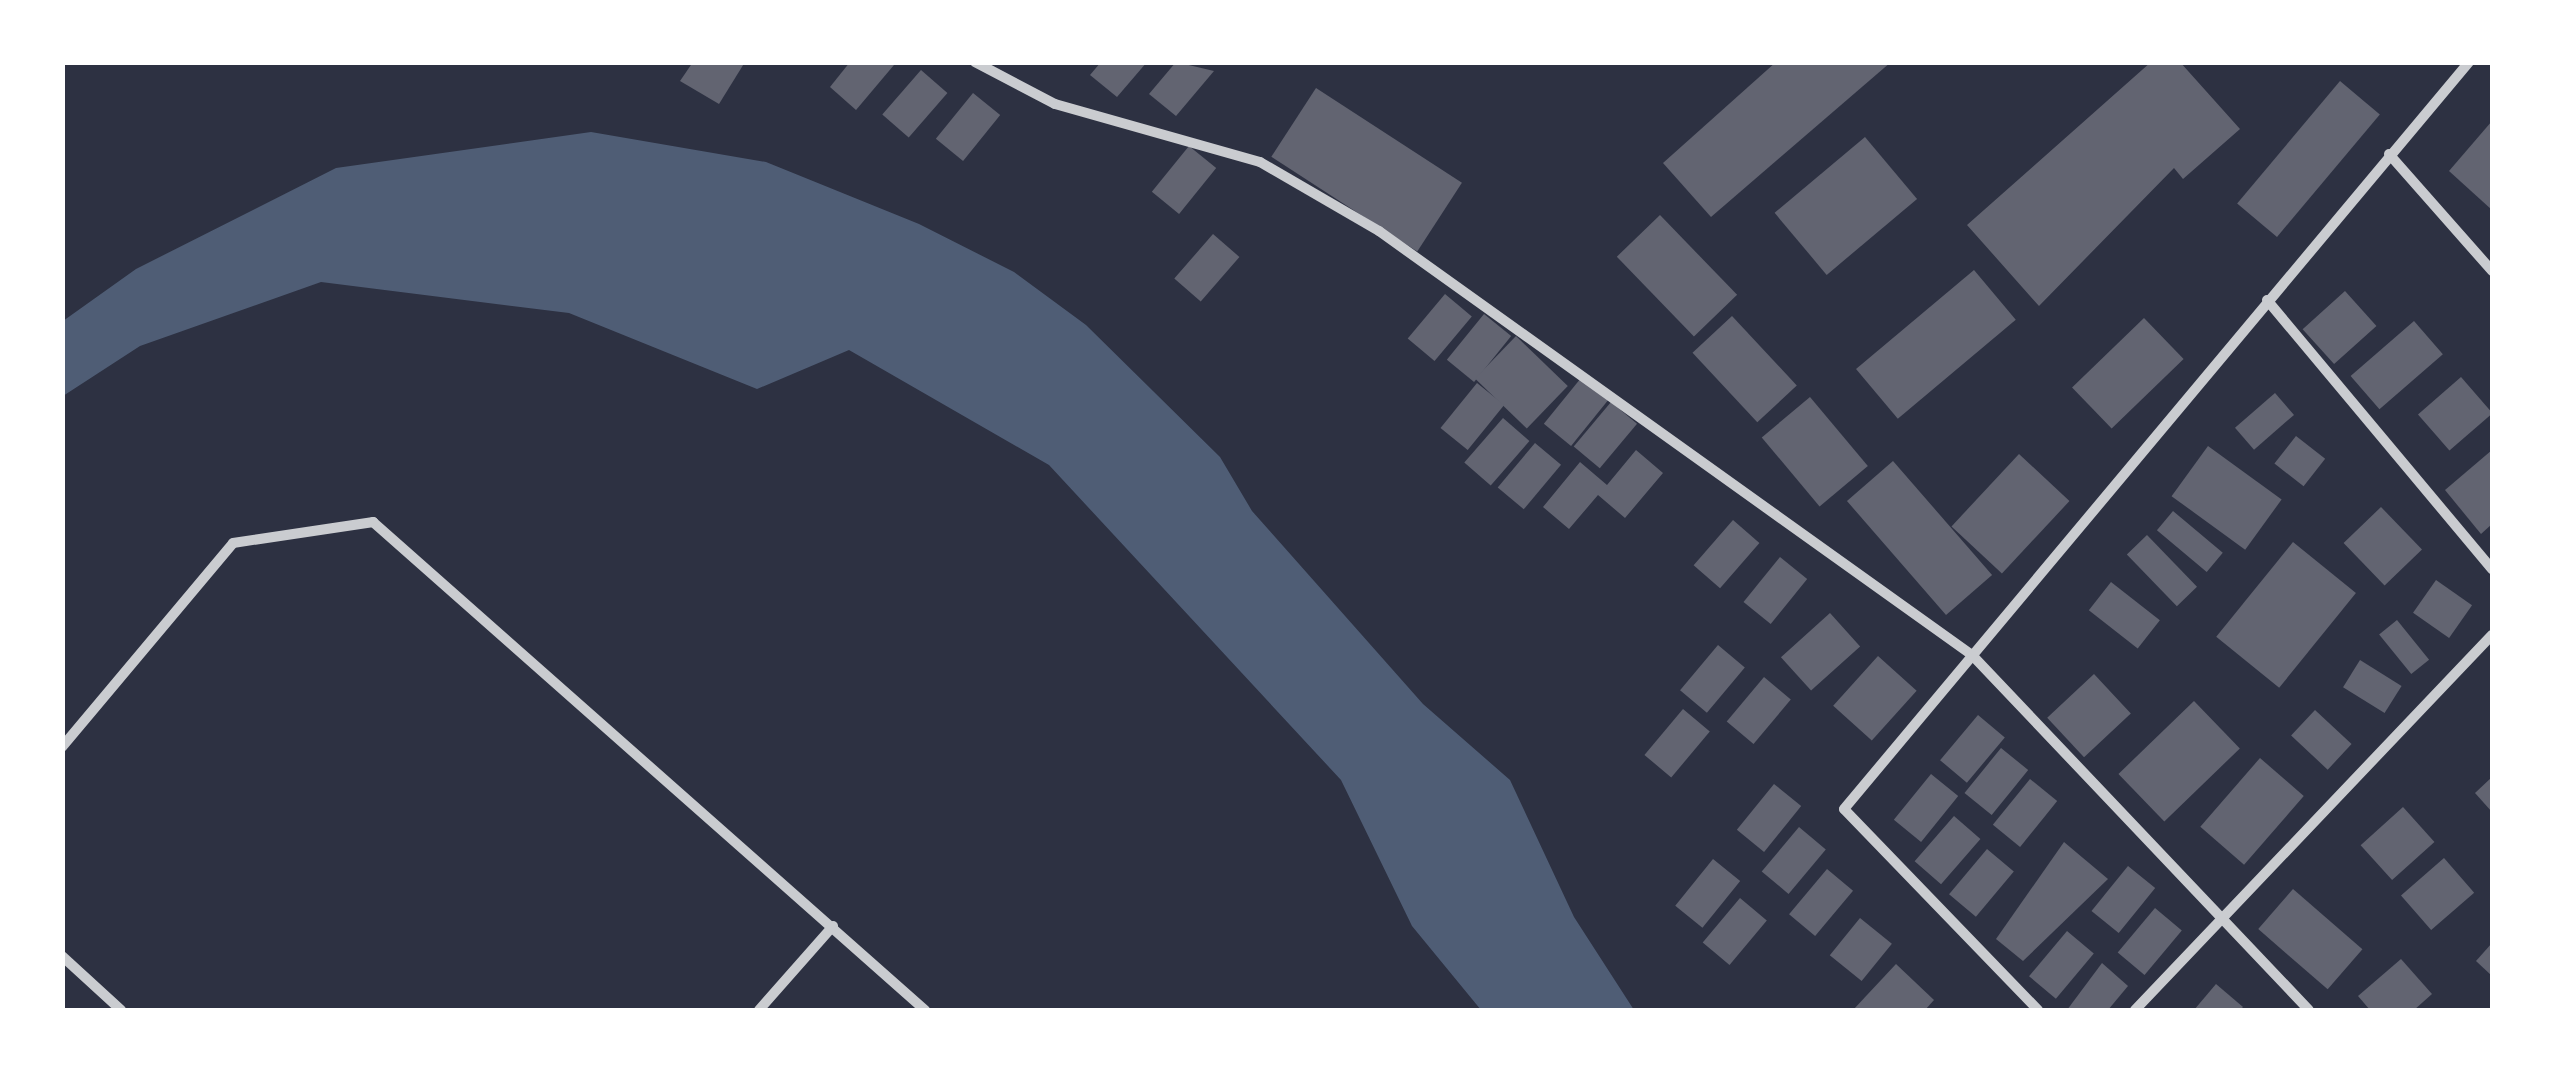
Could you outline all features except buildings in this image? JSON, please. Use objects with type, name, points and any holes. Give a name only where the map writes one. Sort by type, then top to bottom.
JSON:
[{"type":"street","points":[[975,62],[1055,104],[1260,162],[1379,231],[1972,655],[2224,916],[2309,1010]]},
{"type":"street","points":[[2038,1010],[1844,809],[2388,154],[2469,62]]},
{"type":"street","points":[[2388,154],[2492,270]]},
{"type":"street","points":[[2266,300],[2492,568]]},
{"type":"street","points":[[62,747],[233,543],[373,522],[925,1010]]},
{"type":"street","points":[[2135,1010],[2492,635]]},
{"type":"street","points":[[759,1010],[834,926]]},
{"type":"street","points":[[62,956],[121,1010]]},
{"type":"water","points":[[591,132],[766,162],[919,224],[1014,272],[1086,325],[1220,457],[1252,511],[1423,704],[1510,780],[1574,917],[1634,1010],[1481,1010],[1412,926],[1341,780],[1049,465],[849,350],[757,389],[569,313],[321,282],[140,346],[63,396],[63,321],[136,269],[336,168]]}]
